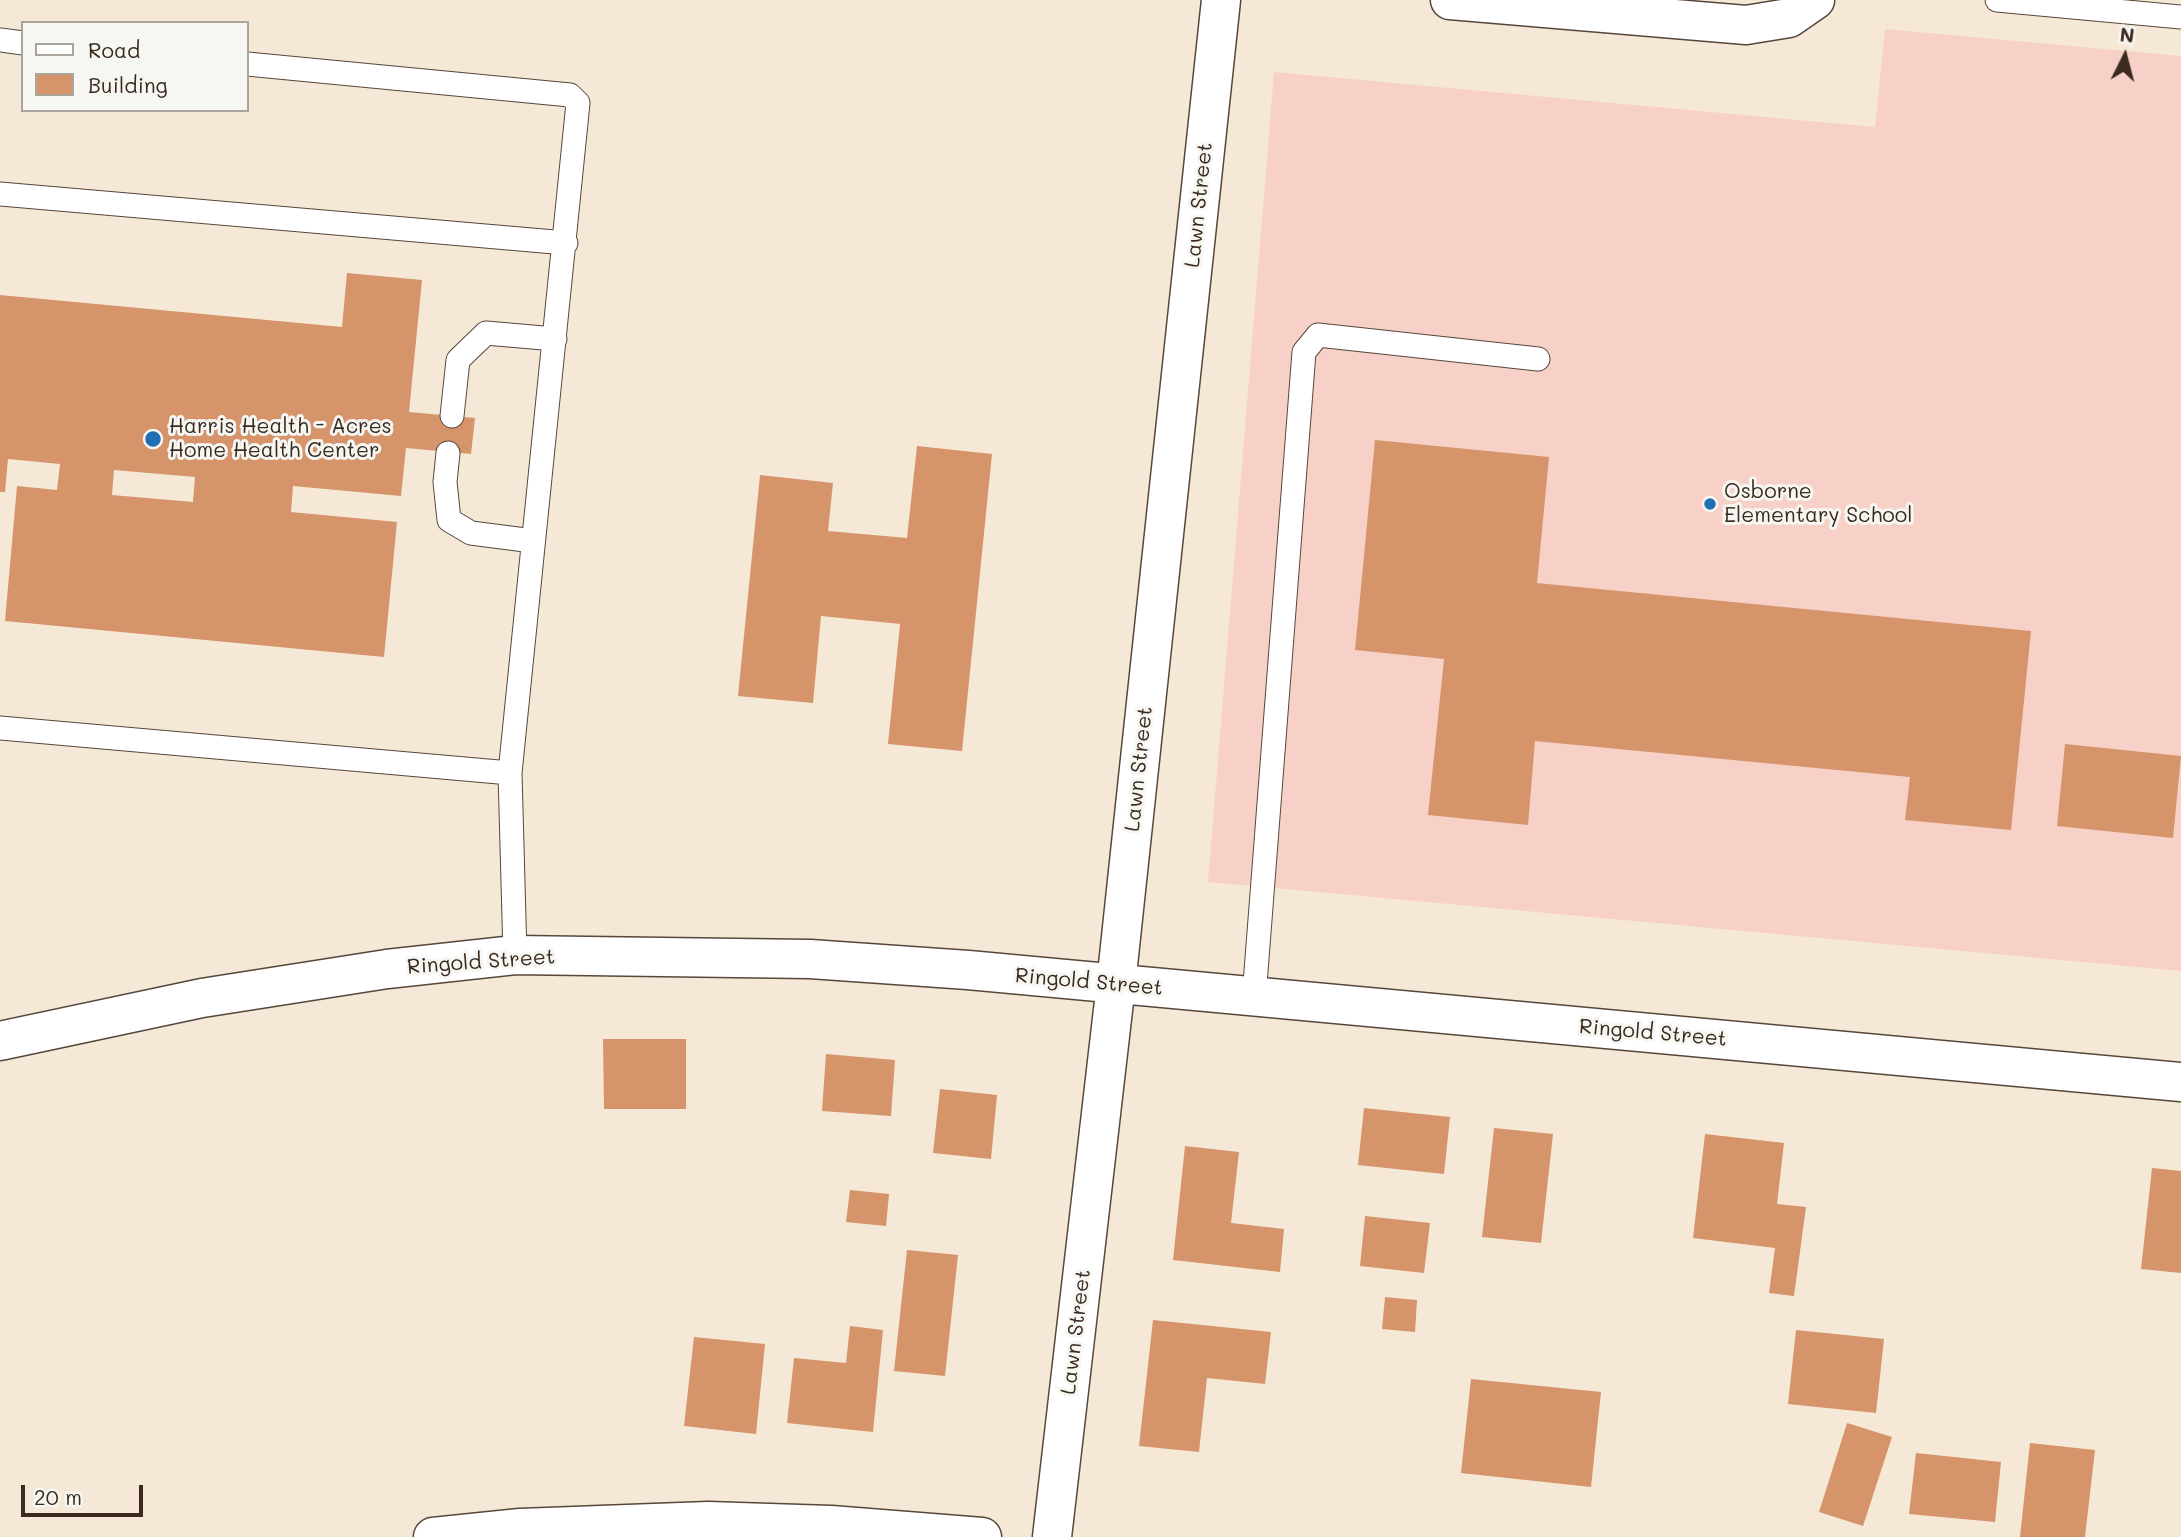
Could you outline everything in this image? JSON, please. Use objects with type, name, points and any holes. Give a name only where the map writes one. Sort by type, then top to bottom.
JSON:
[{"type":"street","name":"Lawn Street","points":[[1052,1537],[1116,984],[1222,0]]},
{"type":"street","points":[[1450,0],[1746,25],[1789,18],[1815,0]]},
{"type":"street","name":"Ringold Street","points":[[0,1041],[202,998],[387,969],[514,955],[810,959],[1116,984],[2181,1082]]},
{"type":"street","points":[[433,1537],[520,1528],[708,1521],[831,1525],[982,1537]]},
{"type":"lane","points":[[1997,0],[2181,17]]},
{"type":"lane","points":[[0,40],[21,43]]},
{"type":"lane","points":[[248,64],[570,96],[578,103],[566,243],[510,773],[514,955]]},
{"type":"lane","points":[[0,194],[566,243]]},
{"type":"lane","points":[[452,416],[458,360],[486,333],[555,339]]},
{"type":"lane","points":[[1254,997],[1304,352],[1318,335],[1538,359]]},
{"type":"lane","points":[[447,453],[445,482],[449,520],[471,533],[533,541]]},
{"type":"lane","points":[[0,727],[510,773]]},
{"type":"shaded area","name":"Osborne Elementary School","points":[[1885,29],[2181,56],[2181,971],[1208,882],[1274,72],[1875,127]]},
{"type":"building","points":[[347,273],[422,280],[409,412],[475,418],[471,454],[406,448],[401,496],[293,486],[291,512],[397,522],[384,657],[5,621],[17,486],[57,490],[60,464],[8,459],[5,492],[0,492],[0,295],[342,327]],"holes":[[[114,470],[195,477],[193,502],[112,495]]]},
{"type":"building","points":[[1375,440],[1549,457],[1537,583],[2031,631],[2011,830],[1905,820],[1910,777],[1535,741],[1528,825],[1428,815],[1444,659],[1355,650]]},
{"type":"building","points":[[917,446],[992,454],[962,751],[888,744],[900,624],[821,616],[813,703],[738,696],[760,475],[833,483],[828,531],[907,538]]},
{"type":"building","points":[[2065,744],[2181,756],[2173,838],[2057,826]]},
{"type":"building","points":[[603,1039],[686,1039],[686,1109],[604,1109]]},
{"type":"building","points":[[826,1054],[895,1060],[891,1116],[822,1111]]},
{"type":"building","points":[[940,1089],[997,1095],[991,1159],[933,1153]]},
{"type":"building","points":[[1364,1108],[1450,1117],[1444,1174],[1358,1165]]},
{"type":"building","points":[[1494,1128],[1553,1134],[1541,1243],[1482,1237]]},
{"type":"building","points":[[1705,1134],[1784,1143],[1777,1204],[1806,1207],[1794,1296],[1769,1293],[1775,1248],[1693,1238]]},
{"type":"building","points":[[1185,1146],[1239,1152],[1231,1223],[1284,1229],[1280,1272],[1173,1260]]},
{"type":"building","points":[[2152,1168],[2181,1171],[2181,1273],[2141,1269]]},
{"type":"building","points":[[850,1190],[889,1194],[886,1226],[846,1222]]},
{"type":"building","points":[[1365,1216],[1430,1223],[1424,1273],[1360,1266]]},
{"type":"building","points":[[907,1250],[958,1255],[945,1376],[894,1371]]},
{"type":"building","points":[[1385,1297],[1417,1300],[1415,1332],[1382,1329]]},
{"type":"building","points":[[1153,1320],[1271,1332],[1265,1384],[1207,1378],[1199,1452],[1139,1446]]},
{"type":"building","points":[[850,1326],[883,1330],[873,1432],[787,1423],[794,1358],[846,1363]]},
{"type":"building","points":[[1796,1330],[1884,1339],[1876,1413],[1788,1404]]},
{"type":"building","points":[[694,1337],[765,1344],[756,1434],[684,1426]]},
{"type":"building","points":[[1471,1379],[1601,1392],[1591,1487],[1461,1473]]},
{"type":"building","points":[[1847,1423],[1892,1437],[1863,1526],[1819,1512]]},
{"type":"building","points":[[2030,1443],[2095,1450],[2085,1537],[2020,1537]]},
{"type":"building","points":[[1916,1453],[2001,1462],[1995,1522],[1909,1514]]},
{"type":"place","name":"Harris Health - Acres Home Health Center","points":[[153,439]]},
{"type":"place","name":"Osborne Elementary School","points":[[1710,504]]}]
